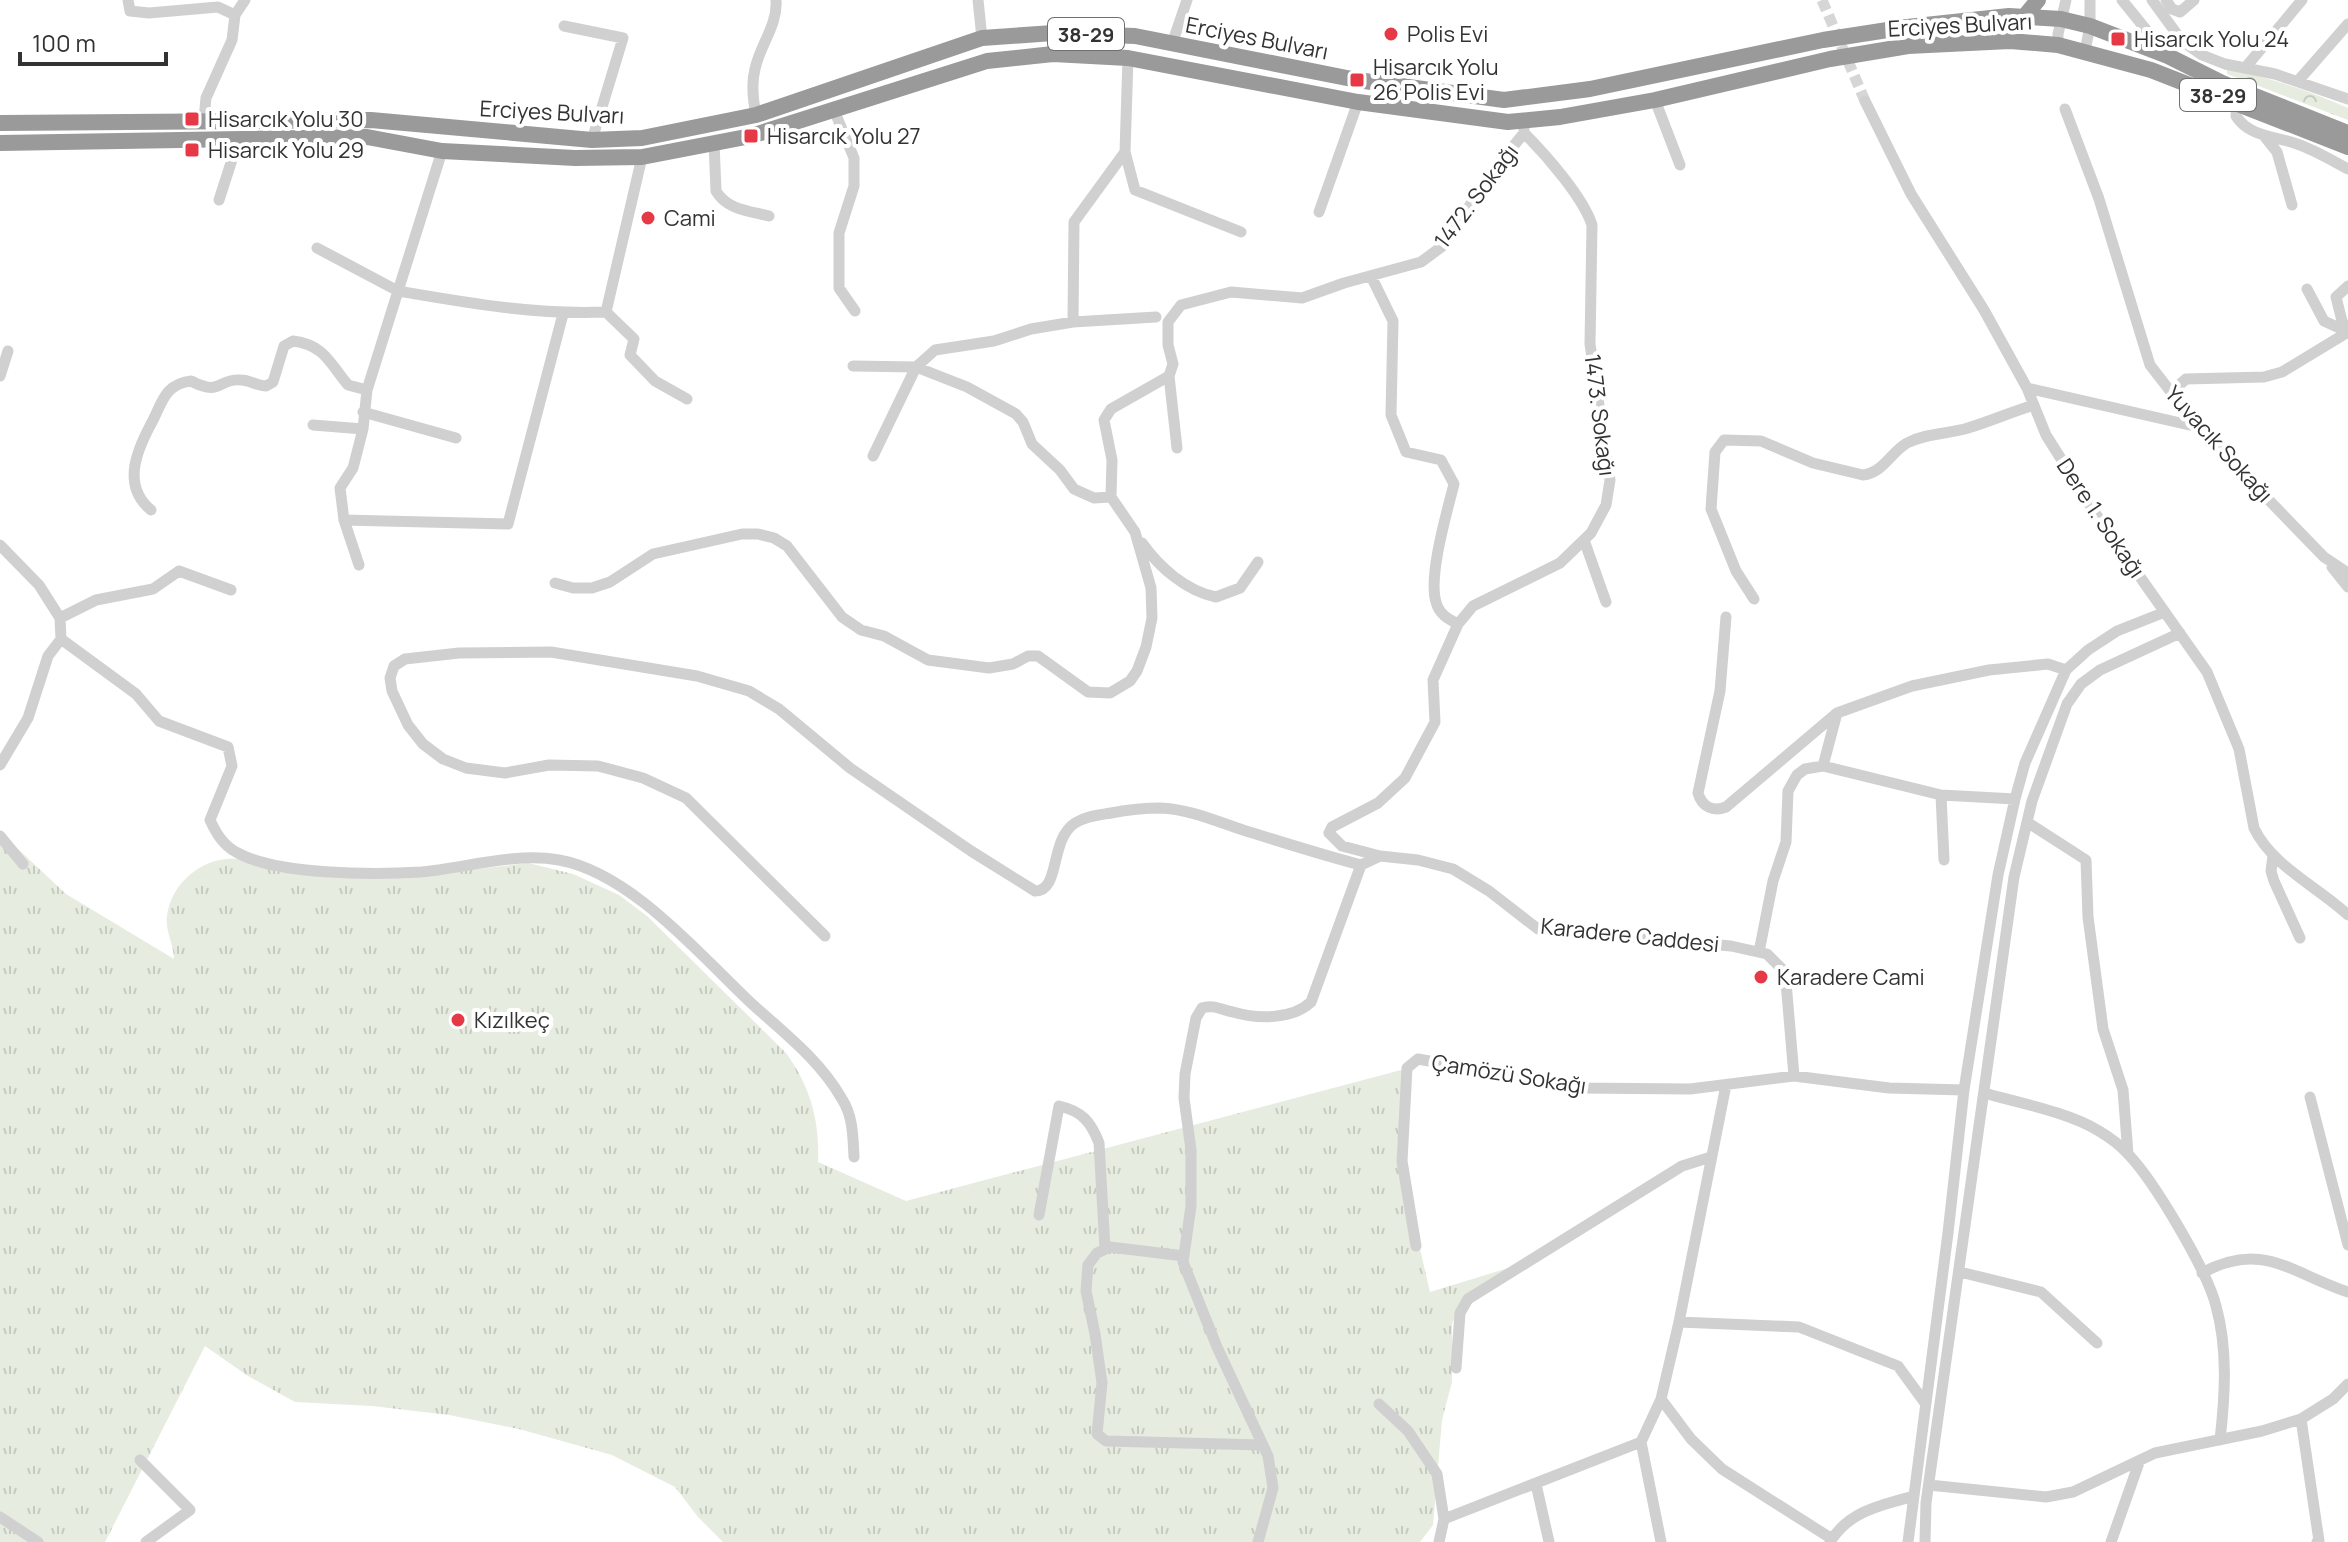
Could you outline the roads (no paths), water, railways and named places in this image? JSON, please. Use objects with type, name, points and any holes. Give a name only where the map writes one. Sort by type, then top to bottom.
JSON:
[{"type":"highway","points":[[2024,17],[2038,0]]},
{"type":"highway","name":"Erciyes Bulvarı","points":[[0,123],[371,120],[592,140],[642,138],[756,115],[982,38],[1053,33],[1123,35],[1357,80],[1504,100],[1590,89],[1823,40],[2009,16],[2061,19],[2090,26],[2348,133]]},
{"type":"highway","name":"Erciyes Bulvarı","points":[[0,143],[367,137],[442,151],[575,158],[642,157],[751,136],[987,61],[1053,54],[1128,58],[1358,102],[1508,122],[1523,127],[1830,59],[1908,46],[2010,41],[2058,45],[2151,70],[2348,147]]},
{"type":"street","points":[[128,0],[130,11],[149,13],[218,7],[235,15]]},
{"type":"street","points":[[204,119],[206,98],[232,40],[235,15],[245,0]]},
{"type":"street","points":[[756,115],[752,92],[755,68],[777,13],[776,0]]},
{"type":"street","points":[[978,0],[982,38]]},
{"type":"street","points":[[1172,44],[1187,0]]},
{"type":"street","points":[[2058,45],[2066,0]]},
{"type":"street","points":[[2085,51],[2090,26],[2090,0]]},
{"type":"street","points":[[2152,0],[2182,41],[2202,55],[2298,81],[2348,99]]},
{"type":"street","points":[[2166,0],[2172,9],[2180,12],[2194,0]]},
{"type":"street","points":[[2245,68],[2302,0]]},
{"type":"street","points":[[2126,3],[2168,56]]},
{"type":"street","points":[[2298,81],[2348,24]]},
{"type":"street","points":[[564,26],[623,38],[592,140]]},
{"type":"street","points":[[1128,58],[1125,152],[1135,190],[1241,232]]},
{"type":"street","points":[[1655,100],[1680,165]]},
{"type":"street","name":"Dere 1. Sokağı","points":[[1865,101],[1911,194],[1984,310],[2027,388],[2046,435],[2095,513],[2207,672],[2239,749],[2254,828],[2273,856],[2348,915]]},
{"type":"street","points":[[1319,212],[1358,102]]},
{"type":"street","points":[[2237,103],[2235,110],[2239,121],[2265,137],[2277,152],[2292,205]]},
{"type":"street","name":"Yuvacık Sokağı","points":[[2065,109],[2099,199],[2150,365],[2198,427],[2324,557],[2348,573]]},
{"type":"street","points":[[834,110],[854,158],[854,186],[839,233],[839,288],[855,311]]},
{"type":"street","name":"1472. Sokağı","points":[[1177,448],[1169,376],[1173,364],[1168,345],[1168,322],[1181,305],[1231,292],[1302,298],[1421,262],[1444,245],[1523,127]]},
{"type":"street","name":"1473. Sokağı","points":[[1380,856],[1342,846],[1330,837],[1328,831],[1378,803],[1405,778],[1435,722],[1433,680],[1458,624],[1473,606],[1560,563],[1591,533],[1606,505],[1610,480],[1590,344],[1592,225],[1587,209],[1578,196],[1523,127]]},
{"type":"street","points":[[2265,137],[2296,143],[2348,169]]},
{"type":"street","points":[[219,200],[239,138]]},
{"type":"street","points":[[714,142],[716,191],[720,198],[731,206],[769,216]]},
{"type":"street","points":[[359,565],[344,520],[340,488],[353,468],[363,429],[367,390],[442,151]]},
{"type":"street","points":[[1073,322],[1074,222],[1125,152]]},
{"type":"street","points":[[606,312],[642,157]]},
{"type":"street","points":[[317,248],[398,291],[505,309],[563,314],[606,312],[634,339],[630,355],[655,381],[687,399]]},
{"type":"street","points":[[1371,276],[1393,321],[1391,415],[1406,452],[1441,460],[1454,484],[1437,554],[1435,600],[1439,610],[1458,624]]},
{"type":"street","points":[[2348,286],[2336,297],[2348,332]]},
{"type":"street","points":[[2171,392],[2186,379],[2264,377],[2282,372],[2348,332],[2324,321],[2307,289]]},
{"type":"street","points":[[344,520],[508,524],[563,314]]},
{"type":"street","points":[[873,456],[916,367],[935,350],[994,341],[1031,329],[1073,322],[1156,317]]},
{"type":"street","points":[[151,510],[143,504],[135,485],[135,457],[160,401],[167,391],[177,385],[191,381],[213,389],[238,379],[266,386],[273,382],[284,346],[293,341],[316,347],[337,367],[348,385],[367,390]]},
{"type":"street","points":[[0,376],[8,351]]},
{"type":"street","points":[[853,366],[916,367],[967,387],[1016,414],[1032,444],[1060,470],[1074,489],[1094,498],[1111,497]]},
{"type":"street","points":[[1169,376],[1111,409],[1105,416],[1104,425],[1112,460],[1111,497],[1155,561],[1172,576],[1209,596],[1224,596],[1240,588],[1258,562]]},
{"type":"street","points":[[2027,388],[2198,427]]},
{"type":"street","points":[[1754,599],[1736,571],[1711,509],[1715,452],[1720,443],[1728,439],[1761,441],[1813,463],[1863,475],[1877,471],[1905,444],[1920,437],[1968,428],[1998,415],[2034,405]]},
{"type":"street","points":[[363,412],[456,438]]},
{"type":"street","points":[[313,425],[363,429]]},
{"type":"street","points":[[555,583],[573,588],[592,588],[610,582],[653,554],[742,534],[758,534],[774,538],[787,546],[842,617],[861,630],[884,636],[928,660],[942,663],[1001,668],[1028,656],[1038,656],[1088,692],[1099,694],[1120,689],[1130,681],[1146,647],[1152,618],[1151,588],[1135,532]]},
{"type":"street","points":[[1584,540],[1606,602]]},
{"type":"street","points":[[0,545],[39,585],[60,618],[61,639],[48,656],[28,718],[0,765]]},
{"type":"street","points":[[2324,557],[2348,587]]},
{"type":"street","points":[[60,618],[96,600],[153,589],[179,571],[231,590]]},
{"type":"street","points":[[1908,1542],[1964,1090],[1998,875],[2015,799],[2025,763],[2066,670],[2088,650],[2117,631],[2165,612]]},
{"type":"street","points":[[1726,617],[1720,691],[1698,793],[1704,804],[1714,809],[1726,807],[1837,713],[1912,686],[1989,670],[2048,664],[2066,670]]},
{"type":"street","points":[[1925,1542],[1929,1485],[2014,877],[2032,801],[2067,704],[2081,684],[2100,670],[2180,633]]},
{"type":"street","points":[[61,639],[136,694],[159,721],[228,747],[232,766],[210,820],[217,835],[234,851],[255,861],[295,868],[420,872],[519,859],[558,860],[596,870],[629,891],[808,1054],[843,1099],[853,1127],[854,1157]]},
{"type":"street","points":[[825,936],[686,798],[643,778],[598,766],[549,765],[505,773],[466,768],[443,759],[423,744],[408,725],[392,691],[390,678],[394,666],[405,659],[459,653],[551,652],[697,676],[749,691],[779,709],[850,768],[1035,891],[1044,890],[1050,884],[1058,846],[1063,834],[1072,825],[1083,818],[1125,810],[1162,808],[1198,815],[1361,865],[1380,856]]},
{"type":"street","points":[[1823,766],[1837,713]]},
{"type":"street","points":[[1964,1090],[1889,1088],[1794,1076],[1783,970],[1776,961],[1759,952],[1773,881],[1786,842],[1788,791],[1797,775],[1805,769],[1823,766],[1941,795],[2015,799]]},
{"type":"street","points":[[1941,795],[1944,860]]},
{"type":"street","points":[[2027,822],[2086,860],[2088,917],[2103,1029],[2123,1090],[2128,1154]]},
{"type":"street","points":[[0,836],[23,864]]},
{"type":"street","name":"Karadere Caddesi","points":[[1380,856],[1418,860],[1453,869],[1489,891],[1538,929],[1731,946],[1759,952]]},
{"type":"street","points":[[2273,856],[2271,871],[2274,881],[2300,938]]},
{"type":"street","points":[[1258,1542],[1273,1488],[1268,1456],[1217,1347],[1183,1262],[1191,1206],[1185,1074],[1197,1014],[1202,1008],[1209,1005],[1236,1013],[1263,1016],[1296,1013],[1304,1008],[1315,993],[1361,865]]},
{"type":"street","points":[[2337,905],[2348,894]]},
{"type":"street","name":"Çamözü Sokağı","points":[[1416,1246],[1401,1149],[1407,1068],[1415,1060],[1578,1088],[1690,1089],[1794,1076]]},
{"type":"street","points":[[1661,1542],[1641,1442],[1661,1399],[1726,1085]]},
{"type":"street","points":[[1984,1093],[2055,1113],[2098,1130],[2128,1154],[2187,1243],[2216,1305],[2223,1354],[2224,1401],[2220,1440]]},
{"type":"street","points":[[2310,1097],[2342,1194],[2348,1245]]},
{"type":"street","points":[[1039,1215],[1059,1106],[1074,1109],[1088,1122],[1099,1143],[1105,1249]]},
{"type":"street","points":[[1456,1368],[1460,1313],[1468,1299],[1682,1166],[1711,1157]]},
{"type":"street","points":[[1184,1256],[1110,1247],[1097,1253],[1088,1265],[1086,1291],[1102,1383],[1098,1437],[1106,1441],[1263,1445]]},
{"type":"street","points":[[2202,1273],[2221,1263],[2243,1258],[2265,1259],[2348,1292]]},
{"type":"street","points":[[1960,1272],[2041,1292],[2097,1343]]},
{"type":"street","points":[[1679,1322],[1799,1327],[1893,1362],[1925,1403]]},
{"type":"street","points":[[1929,1485],[2046,1497],[2073,1492],[2155,1453],[2301,1419],[2333,1399],[2348,1384]]},
{"type":"street","points":[[1661,1399],[1691,1439],[1722,1469],[1831,1541],[1851,1518],[1914,1496]]},
{"type":"street","points":[[1379,1404],[1408,1431],[1437,1474],[1444,1519],[1439,1542]]},
{"type":"street","points":[[2301,1419],[2317,1542]]},
{"type":"street","points":[[1444,1519],[1641,1442]]},
{"type":"street","points":[[140,1460],[190,1510],[146,1542]]},
{"type":"street","points":[[2111,1542],[2140,1460]]},
{"type":"street","points":[[1536,1484],[1549,1542]]},
{"type":"street","points":[[0,1517],[38,1542]]},
{"type":"tunnel","points":[[1822,0],[1865,101]]},
{"type":"place","name":"Polis Evi","points":[[1391,34]]},
{"type":"place","name":"Hisarcık Yolu 24","points":[[2118,39]]},
{"type":"place","name":"Hisarcık Yolu 26 Polis Evi","points":[[1357,80]]},
{"type":"place","name":"Hisarcık Yolu 30","points":[[192,119]]},
{"type":"place","name":"Hisarcık Yolu 27","points":[[751,136]]},
{"type":"place","name":"Hisarcık Yolu 29","points":[[192,150]]},
{"type":"place","name":"Cami","points":[[648,218]]},
{"type":"place","name":"Karadere Cami","points":[[1761,977]]},
{"type":"place","name":"Kızılkeç","points":[[458,1020]]}]
